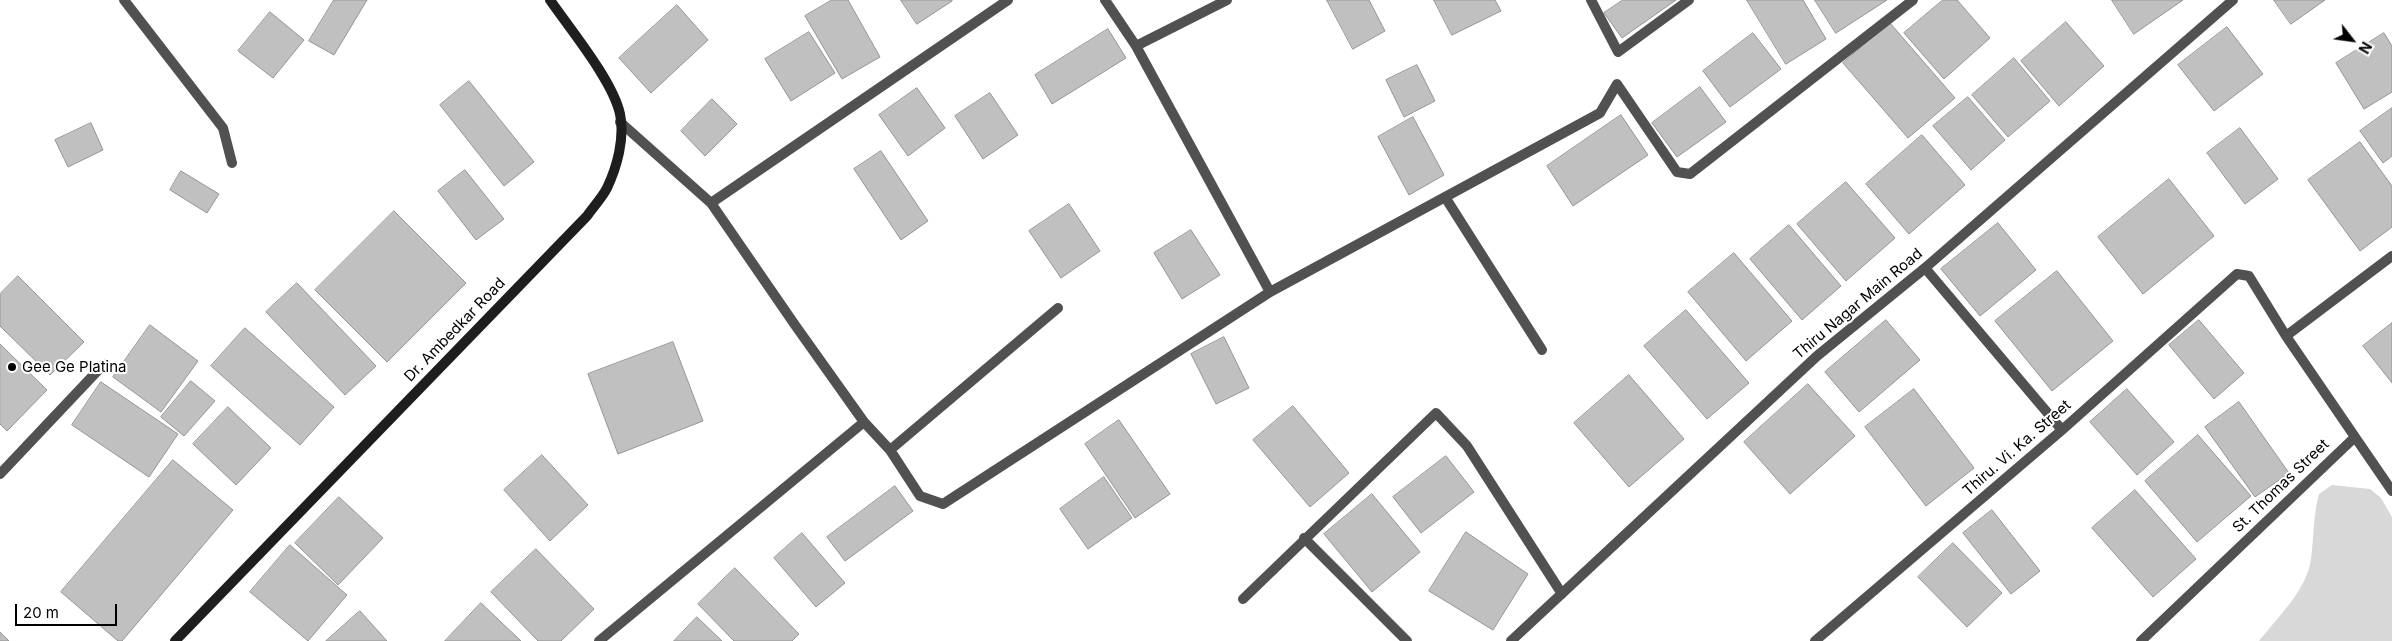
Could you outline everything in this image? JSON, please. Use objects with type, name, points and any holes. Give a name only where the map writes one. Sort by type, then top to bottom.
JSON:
[{"type":"street","points":[[124,0],[224,128],[232,163]]},
{"type":"street","name":"Dr. Ambedkar Road","points":[[175,641],[587,216],[606,190],[616,165],[621,138],[620,113],[603,76],[550,0]]},
{"type":"street","points":[[711,203],[1008,0]]},
{"type":"street","points":[[1105,0],[1136,46],[1270,292]]},
{"type":"street","points":[[1136,46],[1227,0]]},
{"type":"street","points":[[1591,0],[1618,52],[1689,0]]},
{"type":"street","points":[[620,122],[711,203],[864,422],[890,450],[920,496],[943,504],[1270,292],[1600,112],[1617,84],[1667,160],[1677,172],[1690,174],[1913,0]]},
{"type":"street","name":"Thiru Nagar Main Road","points":[[1511,641],[1817,356],[1925,268],[2233,0]]},
{"type":"street","points":[[1445,197],[1542,350]]},
{"type":"street","points":[[2392,256],[2286,336],[2392,492]]},
{"type":"street","points":[[1925,268],[2062,430]]},
{"type":"street","name":"Thiru. Vi. Ka. Street","points":[[1816,641],[2062,430],[2237,274],[2250,276],[2286,336]]},
{"type":"street","points":[[890,450],[1058,308]]},
{"type":"street","points":[[0,474],[104,364]]},
{"type":"street","points":[[1243,599],[1304,538],[1436,413],[1467,446],[1562,594]]},
{"type":"street","points":[[599,641],[864,422]]},
{"type":"street","name":"St. Thomas Street","points":[[2140,641],[2355,437]]},
{"type":"street","points":[[1304,538],[1407,641]]},
{"type":"shaded area","points":[[2332,485],[2370,489],[2381,498],[2392,517],[2392,641],[2259,641],[2298,593],[2304,582],[2311,559],[2319,494]]},
{"type":"building","points":[[334,0],[367,0],[334,55],[309,41]]},
{"type":"building","points":[[832,0],[848,0],[880,57],[842,79],[805,16]]},
{"type":"building","points":[[901,0],[952,0],[952,1],[917,24]]},
{"type":"building","points":[[1327,0],[1369,0],[1385,31],[1353,49]]},
{"type":"building","points":[[1434,0],[1495,0],[1501,11],[1452,35]]},
{"type":"building","points":[[1623,0],[1676,0],[1622,38],[1604,13]]},
{"type":"building","points":[[1747,0],[1803,0],[1826,39],[1786,64]]},
{"type":"building","points":[[1815,0],[1887,0],[1836,33]]},
{"type":"building","points":[[1943,0],[1957,0],[1990,38],[1944,79],[1904,33]]},
{"type":"building","points":[[2112,0],[2183,0],[2134,34]]},
{"type":"building","points":[[2274,0],[2325,0],[2291,24]]},
{"type":"building","points":[[677,5],[708,40],[651,93],[619,58]]},
{"type":"building","points":[[270,12],[304,40],[273,78],[238,51]]},
{"type":"building","points":[[2066,22],[2104,66],[2059,106],[2021,61]]},
{"type":"building","points":[[1890,23],[1955,98],[1908,138],[1843,63]]},
{"type":"building","points":[[2227,27],[2263,74],[2214,111],[2178,65]]},
{"type":"building","points":[[1108,29],[1126,58],[1052,104],[1035,75]]},
{"type":"building","points":[[809,32],[835,73],[791,101],[765,59]]},
{"type":"building","points":[[1753,33],[1781,69],[1730,107],[1703,71]]},
{"type":"building","points":[[2384,33],[2392,46],[2392,92],[2364,109],[2336,63]]},
{"type":"building","points":[[2014,58],[2050,101],[2008,137],[1972,95]]},
{"type":"building","points":[[1417,65],[1435,101],[1404,117],[1386,80]]},
{"type":"building","points":[[469,81],[534,162],[504,186],[440,105]]},
{"type":"building","points":[[1700,87],[1726,122],[1677,157],[1652,123]]},
{"type":"building","points":[[917,88],[945,128],[908,156],[879,115]]},
{"type":"building","points":[[990,93],[1018,135],[983,159],[955,116]]},
{"type":"building","points":[[1968,97],[2005,140],[1971,170],[1933,126]]},
{"type":"building","points":[[712,99],[737,124],[705,156],[681,131]]},
{"type":"building","points":[[2392,108],[2392,156],[2383,163],[2360,131]]},
{"type":"building","points":[[1621,115],[1648,155],[1573,206],[1547,166]]},
{"type":"building","points":[[1413,117],[1444,175],[1409,195],[1378,137]]},
{"type":"building","points":[[91,123],[103,150],[68,167],[55,140]]},
{"type":"building","points":[[2240,128],[2278,179],[2245,204],[2207,153]]},
{"type":"building","points":[[1922,135],[1965,185],[1909,234],[1866,184]]},
{"type":"building","points":[[2360,142],[2392,186],[2392,227],[2360,251],[2308,180]]},
{"type":"building","points":[[881,151],[928,221],[901,240],[854,169]]},
{"type":"building","points":[[465,170],[504,219],[476,240],[438,191]]},
{"type":"building","points":[[181,171],[219,194],[207,213],[170,190]]},
{"type":"building","points":[[2169,179],[2214,236],[2143,294],[2098,237]]},
{"type":"building","points":[[1846,182],[1895,238],[1846,281],[1797,224]]},
{"type":"building","points":[[1069,204],[1100,251],[1061,278],[1029,231]]},
{"type":"building","points":[[394,211],[466,283],[387,362],[315,290]]},
{"type":"building","points":[[1998,223],[2036,270],[1980,316],[1941,269]]},
{"type":"building","points":[[1789,225],[1841,286],[1802,320],[1750,259]]},
{"type":"building","points":[[1191,230],[1220,275],[1182,299],[1154,253]]},
{"type":"building","points":[[1734,253],[1792,321],[1746,361],[1688,292]]},
{"type":"building","points":[[2057,271],[2113,341],[2052,391],[1995,321]]},
{"type":"building","points":[[18,276],[84,342],[50,375],[0,326],[0,294]]},
{"type":"building","points":[[297,283],[376,366],[345,395],[266,312]]},
{"type":"building","points":[[1686,310],[1749,383],[1707,419],[1644,346]]},
{"type":"building","points":[[1886,320],[1920,360],[1859,412],[1825,372]]},
{"type":"building","points":[[2199,320],[2244,373],[2214,399],[2169,345]]},
{"type":"building","points":[[2392,323],[2392,383],[2363,346]]},
{"type":"building","points":[[150,325],[198,361],[161,412],[113,377]]},
{"type":"building","points":[[245,328],[334,407],[300,445],[211,366]]},
{"type":"building","points":[[1224,337],[1249,388],[1216,404],[1191,354]]},
{"type":"building","points":[[673,342],[703,421],[618,454],[588,374]]},
{"type":"building","name":"Gee Ge Platina","points":[[0,344],[47,390],[7,431],[0,424]]},
{"type":"building","points":[[1629,375],[1684,439],[1629,487],[1574,423]]},
{"type":"building","points":[[191,381],[215,401],[184,436],[161,417]]},
{"type":"building","points":[[101,382],[178,434],[149,477],[72,425]]},
{"type":"building","points":[[1808,384],[1855,436],[1790,494],[1744,442]]},
{"type":"building","points":[[1914,389],[1974,468],[1926,506],[1865,427]]},
{"type":"building","points":[[2127,389],[2174,442],[2137,475],[2090,422]]},
{"type":"building","points":[[2239,402],[2289,473],[2255,497],[2205,427]]},
{"type":"building","points":[[1293,406],[1349,473],[1310,507],[1253,440]]},
{"type":"building","points":[[228,407],[271,448],[236,485],[193,444]]},
{"type":"building","points":[[1119,420],[1170,494],[1135,518],[1085,444]]},
{"type":"building","points":[[2198,435],[2251,496],[2197,542],[2145,481]]},
{"type":"building","points":[[542,455],[588,505],[550,541],[504,490]]},
{"type":"building","points":[[1446,456],[1474,492],[1421,533],[1393,497]]},
{"type":"building","points":[[173,460],[233,510],[122,641],[118,641],[61,592]]},
{"type":"building","points":[[1104,477],[1132,518],[1088,549],[1060,509]]},
{"type":"building","points":[[895,486],[913,511],[845,561],[827,537]]},
{"type":"building","points":[[2135,490],[2196,559],[2153,597],[2092,528]]},
{"type":"building","points":[[1372,494],[1420,552],[1372,592],[1324,534]]},
{"type":"building","points":[[339,497],[383,538],[338,585],[295,543]]},
{"type":"building","points":[[1992,510],[2040,571],[2011,594],[1963,533]]},
{"type":"building","points":[[1466,532],[1528,574],[1493,630],[1429,591]]},
{"type":"building","points":[[802,533],[845,583],[816,607],[774,558]]},
{"type":"building","points":[[1953,543],[2002,593],[1967,627],[1918,577]]},
{"type":"building","points":[[290,545],[347,595],[308,641],[250,592]]},
{"type":"building","points":[[536,549],[594,609],[561,641],[538,641],[491,592]]},
{"type":"building","points":[[735,568],[799,634],[792,641],[734,641],[698,604]]},
{"type":"building","points":[[481,603],[521,641],[445,641]]},
{"type":"building","points":[[360,611],[387,641],[326,641]]},
{"type":"building","points":[[697,617],[722,641],[674,641]]},
{"type":"building","points":[[0,632],[9,641],[0,641]]},
{"type":"place","name":"Gee Ge Platina","points":[[12,367]]}]
